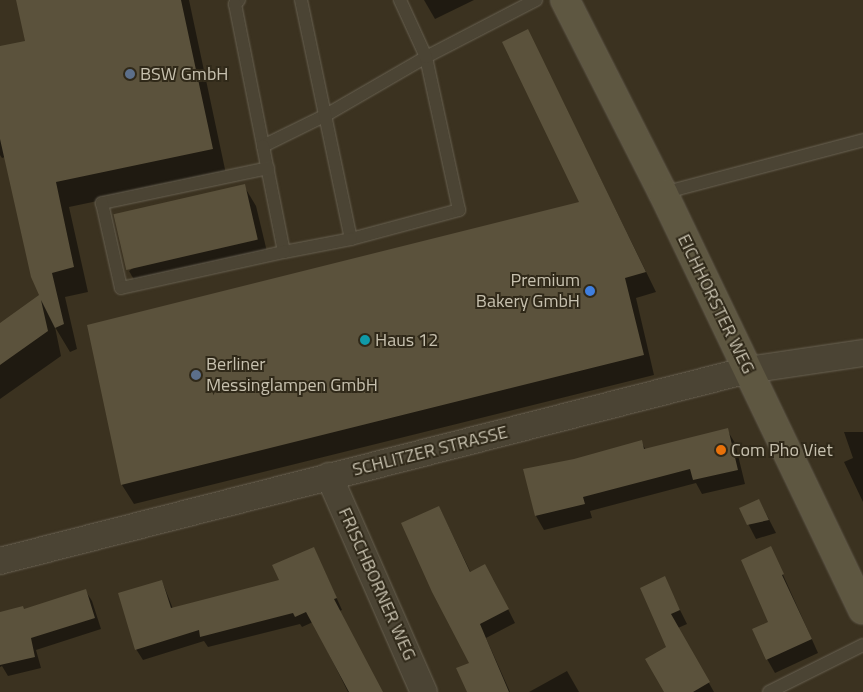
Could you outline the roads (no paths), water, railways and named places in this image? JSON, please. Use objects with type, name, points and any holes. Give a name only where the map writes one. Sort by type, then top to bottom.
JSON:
[{"type":"main road","name":"EICHHORSTER WEG","points":[[565,0],[663,193],[863,610]]},
{"type":"street","name":"SCHLITZER STRASSE","points":[[0,561],[748,370],[863,352]]},
{"type":"street","name":"FRISCHBORNER WEG","points":[[329,476],[424,692]]},
{"type":"lane","points":[[239,0],[235,4],[284,252]]},
{"type":"lane","points":[[301,0],[351,239]]},
{"type":"lane","points":[[268,168],[102,203],[121,288],[351,239],[459,210],[426,57],[400,0]]},
{"type":"lane","points":[[263,146],[326,115],[426,57],[536,0]]},
{"type":"lane","points":[[663,193],[863,140]]},
{"type":"lane","points":[[769,692],[863,645]]},
{"type":"place","name":"BSW GmbH","points":[[130,74]]},
{"type":"place","name":"Premium Bakery GmbH","points":[[590,291]]},
{"type":"place","name":"Haus 12","points":[[365,340]]},
{"type":"place","name":"Berliner Messinglampen GmbH","points":[[196,375]]},
{"type":"place","name":"Com Pho Viet","points":[[721,450]]}]
